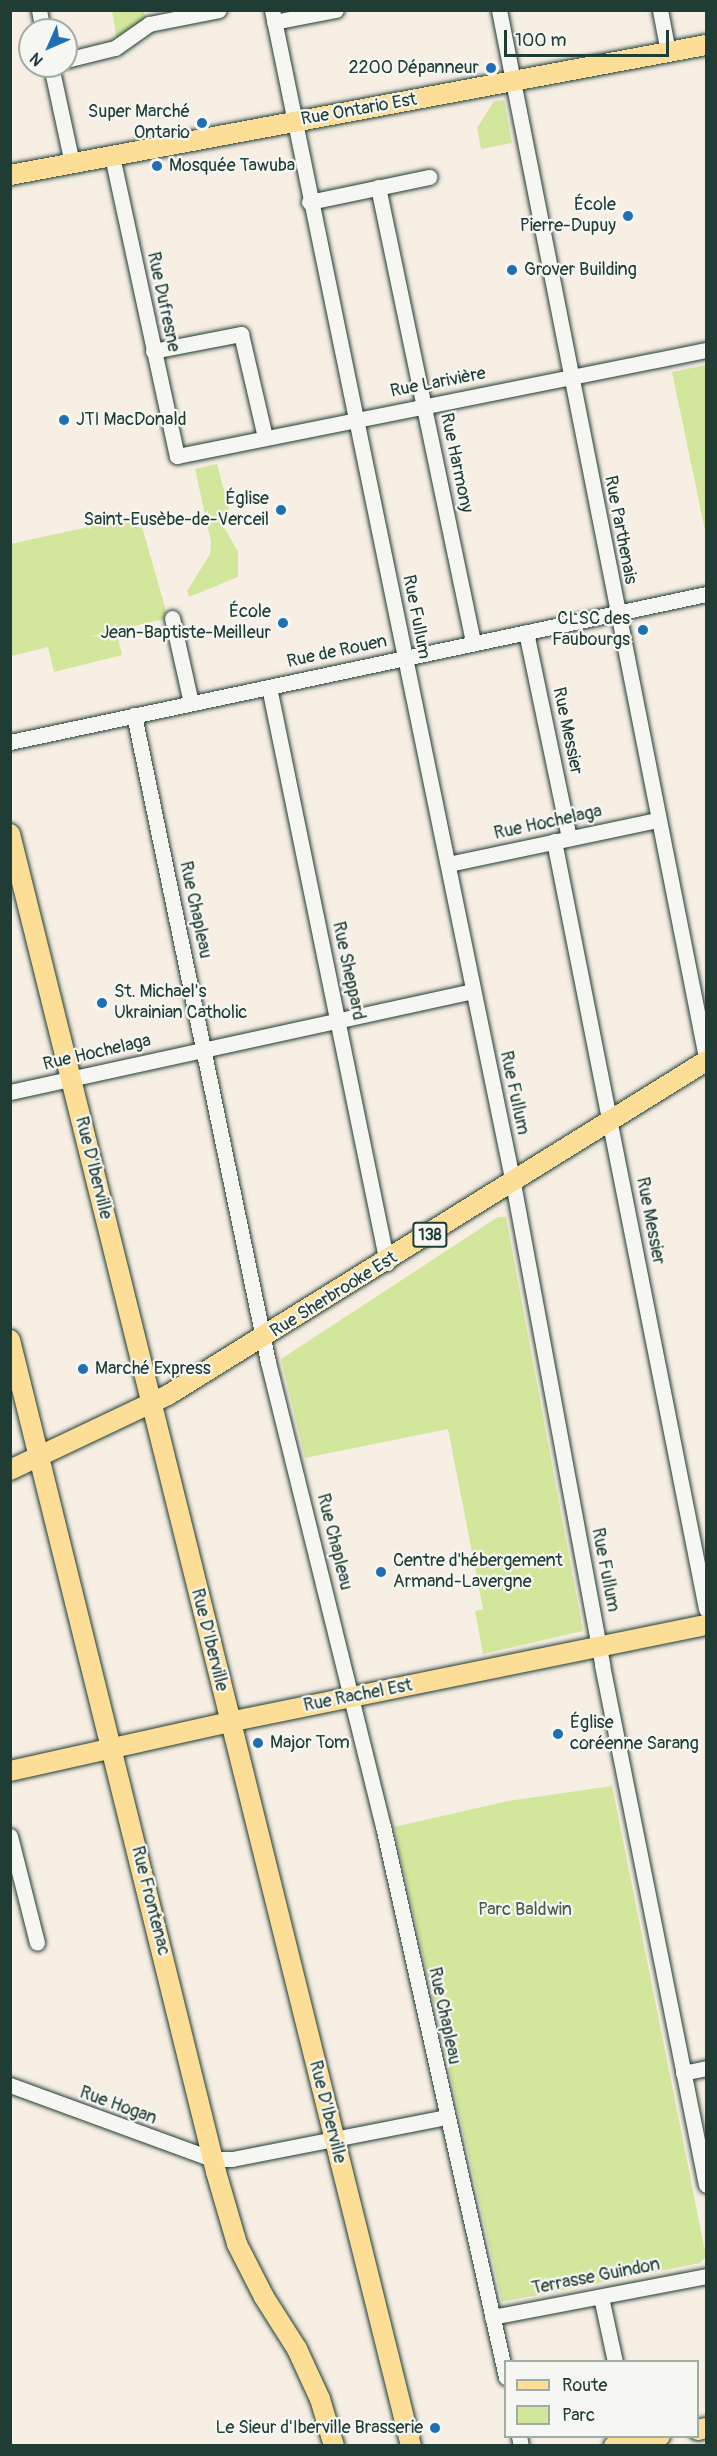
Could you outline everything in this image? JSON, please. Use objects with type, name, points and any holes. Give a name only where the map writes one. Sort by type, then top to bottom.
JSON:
[{"type":"main road","name":"Rue Ontario Est","points":[[10,175],[706,45]]},
{"type":"main road","name":"Rue D'Iberville","points":[[10,834],[229,1722],[411,2445]]},
{"type":"main road","name":"Rue Sherbrooke Est","points":[[10,1470],[151,1405],[265,1338],[387,1263],[706,1059]]},
{"type":"main road","name":"Rue Frontenac","points":[[10,1340],[212,2159],[237,2244],[264,2297],[297,2349],[320,2398],[334,2445]]},
{"type":"main road","name":"Rue Rachel Est","points":[[10,1771],[229,1722],[706,1625]]},
{"type":"main road","points":[[626,2442],[649,2438]]},
{"type":"street","points":[[78,57],[116,48],[149,24],[219,10]]},
{"type":"street","points":[[273,16],[336,10]]},
{"type":"street","name":"Rue Parthenais","points":[[499,10],[616,613],[706,1059]]},
{"type":"street","points":[[660,10],[668,52]]},
{"type":"street","name":"Rue Fullum","points":[[273,16],[309,202],[513,1183],[600,1647],[706,2185]]},
{"type":"street","points":[[54,78],[72,163]]},
{"type":"street","name":"Rue Dufresne","points":[[112,156],[177,456]]},
{"type":"street","points":[[309,202],[429,177]]},
{"type":"street","name":"Rue Harmony","points":[[378,187],[473,642]]},
{"type":"street","points":[[153,351],[241,334],[265,437]]},
{"type":"street","name":"Rue Larivière","points":[[177,456],[706,350]]},
{"type":"street","name":"Rue de Rouen","points":[[10,742],[706,594]]},
{"type":"street","points":[[172,618],[191,703]]},
{"type":"street","name":"Rue Messier","points":[[526,632],[569,838]]},
{"type":"street","name":"Rue Sheppard","points":[[269,687],[387,1263]]},
{"type":"street","name":"Rue Chapleau","points":[[134,715],[265,1338],[352,1697],[504,2368]]},
{"type":"street","name":"Rue Hochelaga","points":[[448,864],[657,820]]},
{"type":"street","name":"Rue Messier","points":[[554,842],[611,1120],[706,1609]]},
{"type":"street","name":"Rue Hochelaga","points":[[10,1092],[473,991]]},
{"type":"street","points":[[10,1836],[18,1895],[37,1943]]},
{"type":"street","points":[[683,2073],[706,2068]]},
{"type":"street","name":"Rue Hogan","points":[[10,2085],[212,2159]]},
{"type":"street","points":[[212,2159],[334,2141],[447,2117]]},
{"type":"street","name":"Terrasse Guindon","points":[[492,2316],[706,2276]]},
{"type":"street","points":[[602,2297],[615,2360]]},
{"type":"green space","points":[[112,11],[144,11],[147,25],[118,45]]},
{"type":"green space","points":[[504,100],[512,143],[481,149],[477,128],[494,101]]},
{"type":"green space","points":[[706,365],[706,535],[672,372]]},
{"type":"green space","points":[[217,464],[229,509],[224,527],[238,552],[238,577],[189,597],[187,591],[210,554],[211,542],[195,469]]},
{"type":"green space","points":[[139,516],[168,618],[89,637],[117,634],[122,655],[54,672],[48,647],[11,656],[10,544]]},
{"type":"green space","points":[[498,1217],[506,1217],[583,1631],[483,1654],[475,1611],[483,1609],[448,1429],[305,1458],[281,1359]]},
{"type":"green space","name":"Parc Baldwin","points":[[612,1786],[706,2256],[700,2263],[502,2302],[394,1827],[508,1801]]},
{"type":"place","name":"2200 Dépanneur","points":[[491,68]]},
{"type":"place","name":"Super Marché Ontario","points":[[202,123]]},
{"type":"place","name":"Mosquée Tawuba","points":[[157,166]]},
{"type":"place","name":"École Pierre-Dupuy","points":[[628,216]]},
{"type":"place","name":"Grover Building","points":[[512,270]]},
{"type":"place","name":"JTI MacDonald","points":[[64,420]]},
{"type":"place","name":"Église Saint-Eusèbe-de-Verceil","points":[[281,510]]},
{"type":"place","name":"École Jean-Baptiste-Meilleur","points":[[283,623]]},
{"type":"place","name":"CLSC des Faubourgs","points":[[643,630]]},
{"type":"place","name":"St. Michael's Ukrainian Catholic","points":[[102,1003]]},
{"type":"place","name":"Marché Express","points":[[83,1369]]},
{"type":"place","name":"Centre d'hébergement Armand-Lavergne","points":[[381,1572]]},
{"type":"place","name":"Église coréenne Sarang","points":[[558,1734]]},
{"type":"place","name":"Major Tom","points":[[258,1743]]},
{"type":"place","name":"Le Sieur d'Iberville Brasserie","points":[[435,2428]]}]
